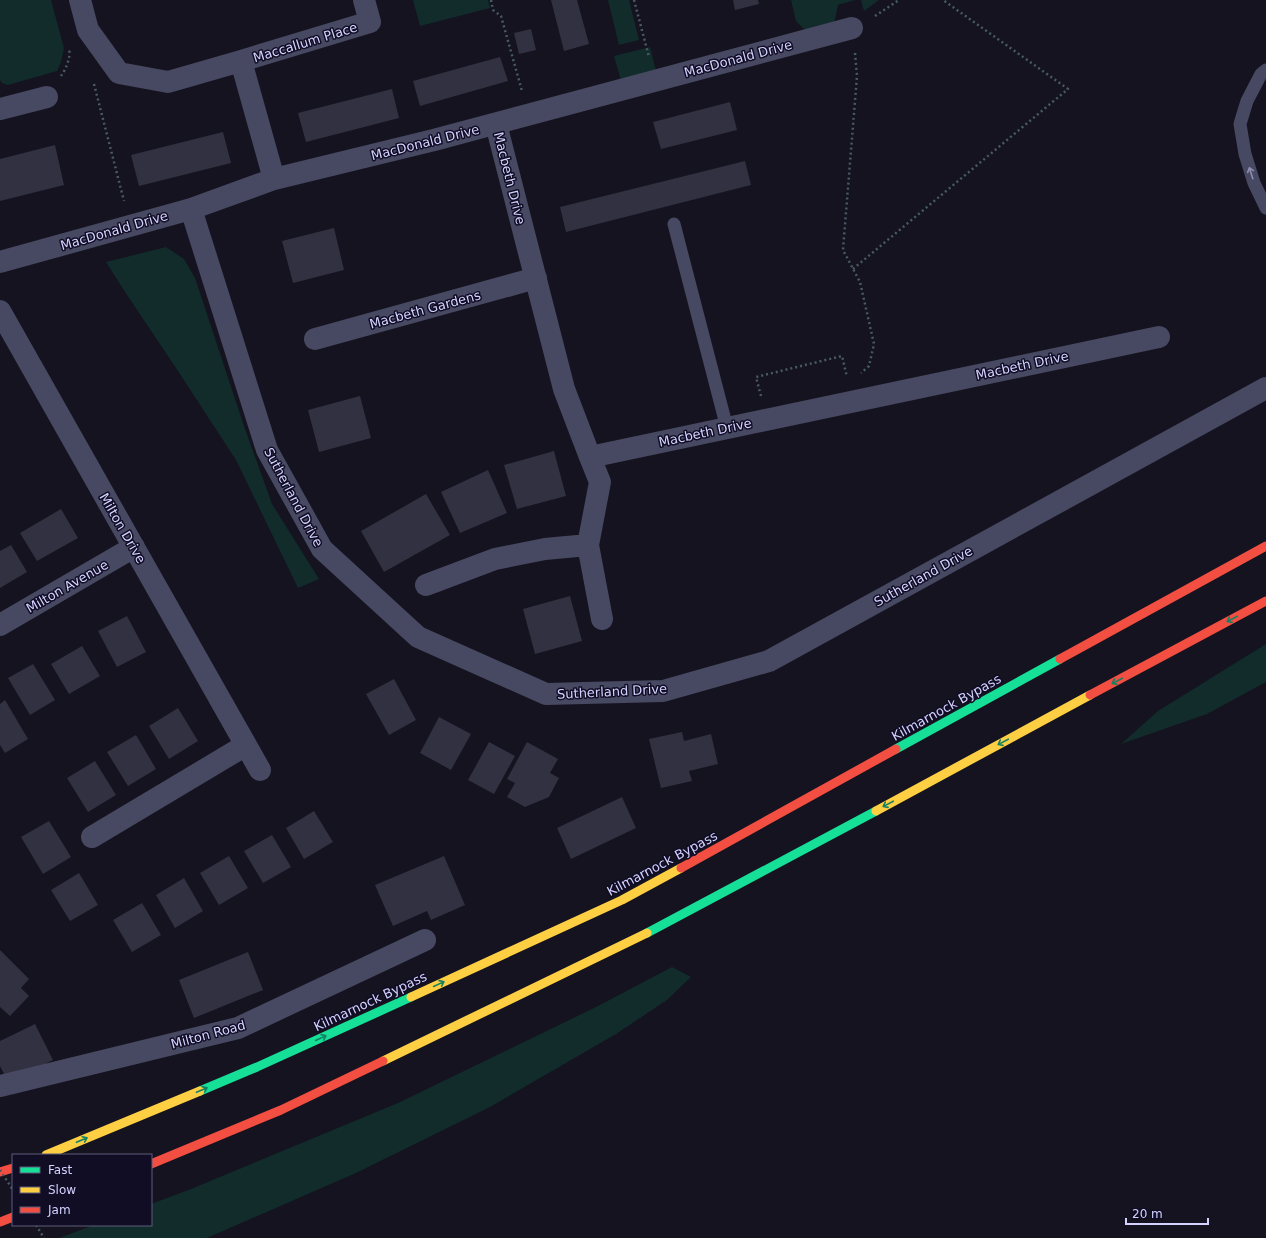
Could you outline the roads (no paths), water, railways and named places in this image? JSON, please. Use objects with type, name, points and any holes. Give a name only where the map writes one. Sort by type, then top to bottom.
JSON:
[{"type":"highway","name":"Kilmarnock Bypass","points":[[48,1154],[257,1067],[622,900],[1266,546]]},
{"type":"highway","points":[[152,1164],[281,1110],[633,940],[1266,601]]},
{"type":"highway","points":[[0,1171],[12,1168]]},
{"type":"highway","points":[[0,1222],[12,1217]]},
{"type":"street","name":"Maccallum Place","points":[[241,62],[370,22],[364,0]]},
{"type":"street","points":[[85,1],[88,30],[119,73],[168,82],[241,62],[274,179]]},
{"type":"street","name":"MacDonald Drive","points":[[0,262],[191,208],[274,179],[496,124],[852,28]]},
{"type":"street","points":[[0,109],[47,97]]},
{"type":"street","name":"Macbeth Drive","points":[[496,124],[564,389],[590,456],[1159,337]]},
{"type":"street","name":"Sutherland Drive","points":[[191,208],[267,450],[322,549],[418,636],[546,694],[664,691],[768,661],[1266,388]]},
{"type":"street","name":"Macbeth Gardens","points":[[314,339],[536,278]]},
{"type":"street","name":"Milton Drive","points":[[0,311],[260,770]]},
{"type":"street","points":[[590,456],[600,482],[588,545],[602,619]]},
{"type":"street","points":[[426,585],[495,559],[545,549],[588,545]]},
{"type":"street","name":"Milton Avenue","points":[[0,625],[134,547]]},
{"type":"street","points":[[92,837],[246,745]]},
{"type":"street","name":"Milton Road","points":[[0,1086],[238,1028],[425,940]]},
{"type":"lane","points":[[1266,70],[1261,74],[1247,101],[1240,124],[1245,154],[1254,183],[1266,208]]},
{"type":"lane","points":[[674,224],[727,428]]}]
